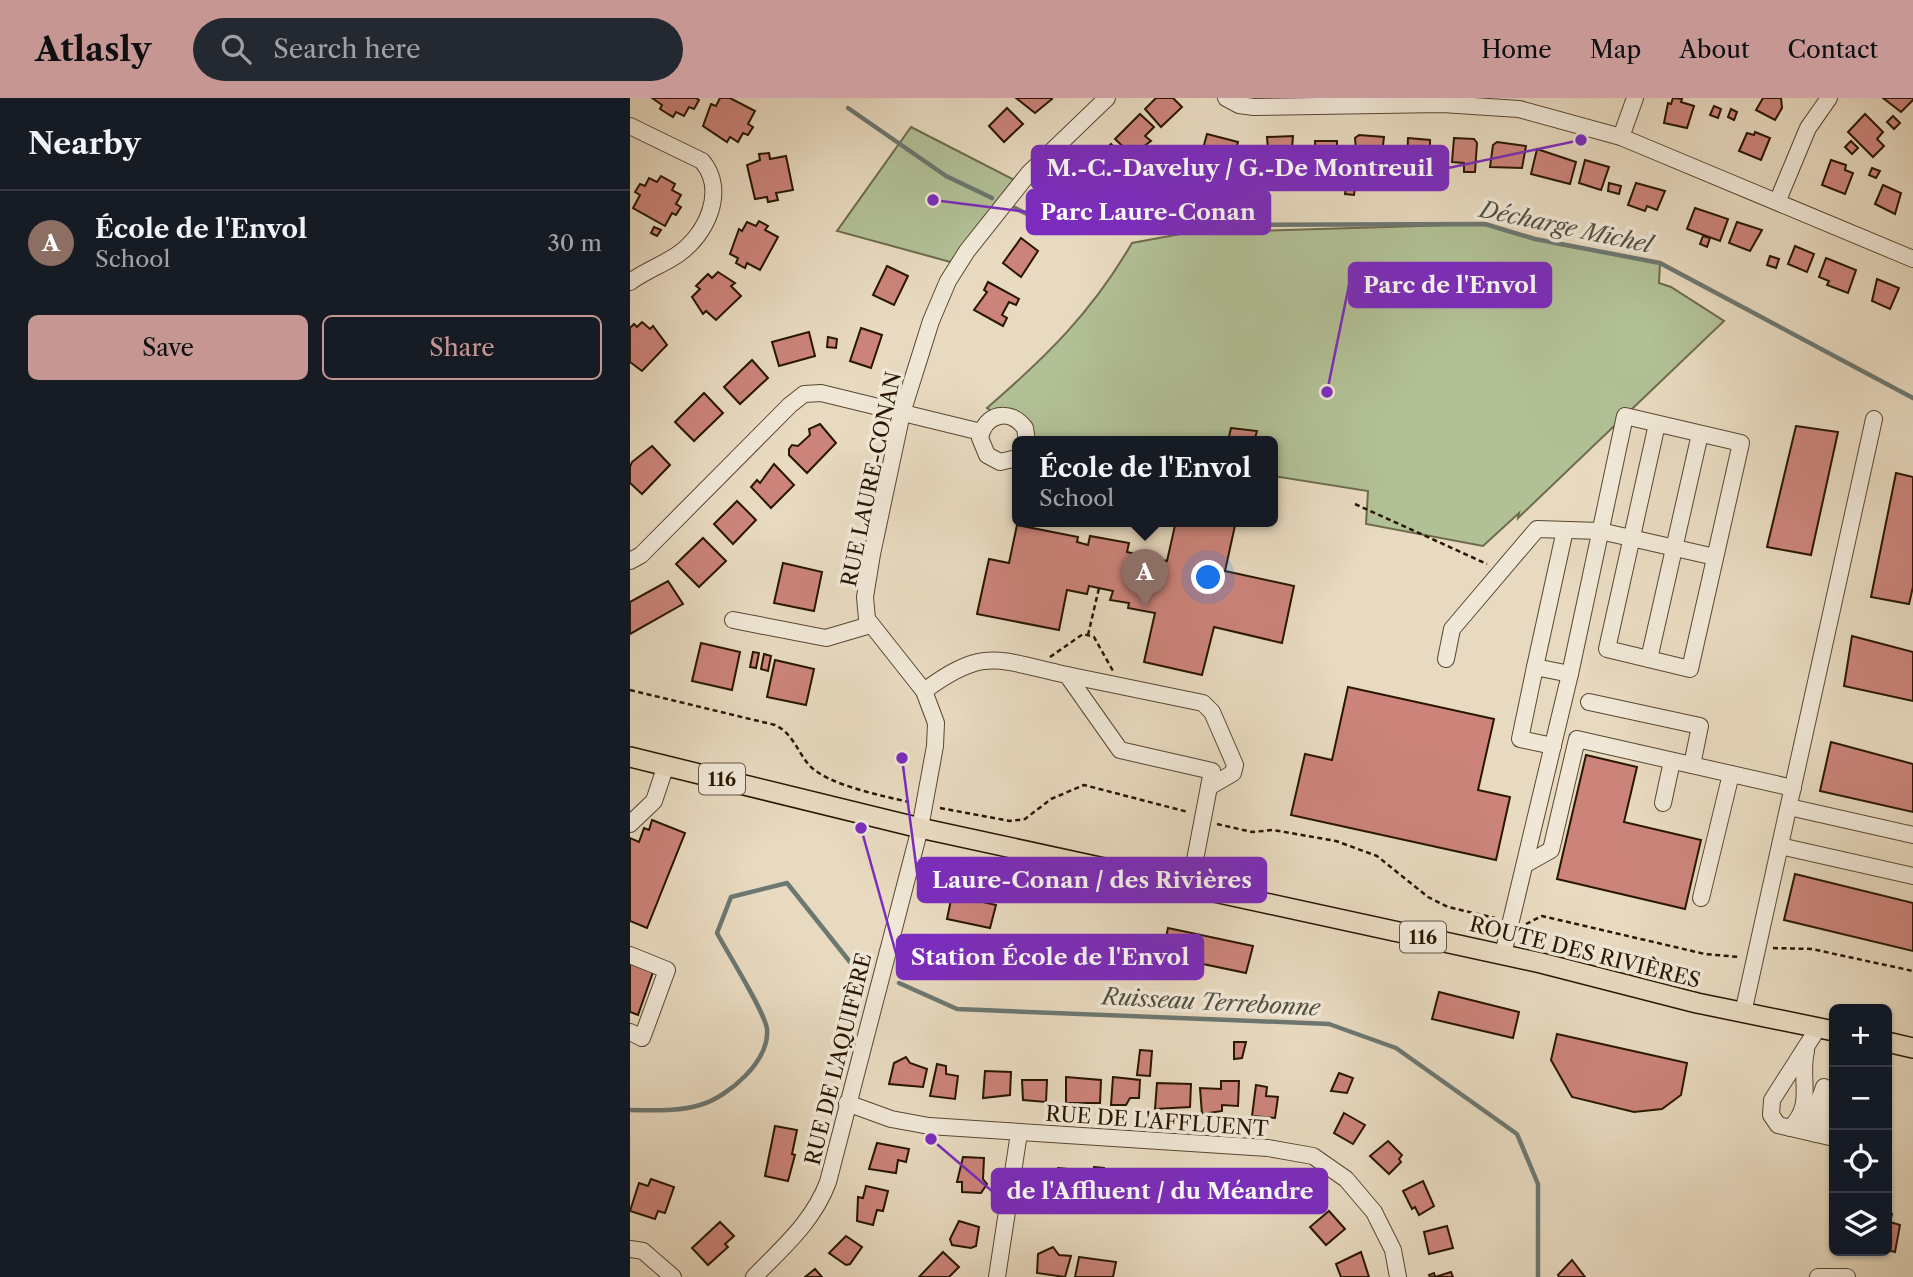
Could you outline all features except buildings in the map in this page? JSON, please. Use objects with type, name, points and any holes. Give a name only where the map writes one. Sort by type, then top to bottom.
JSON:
[{"type":"main road","name":"ROUTE DES RIVIÈRES","points":[[630,757],[920,828],[1503,954],[1744,1013],[1826,1030]]},
{"type":"main road","points":[[1892,1043],[1913,1048]]},
{"type":"street","name":"RUE LAURE-CONAN","points":[[870,625],[865,597],[902,413],[931,321],[948,281],[967,251],[1029,173],[1107,98]]},
{"type":"street","points":[[1226,98],[1239,105],[1255,107],[1442,101],[1519,109],[1621,137],[1778,200],[1913,259]]},
{"type":"street","points":[[1621,137],[1635,98]]},
{"type":"street","points":[[1778,200],[1808,128],[1829,98]]},
{"type":"street","points":[[630,126],[702,161],[710,171],[715,185],[708,217],[692,242],[678,255],[630,282]]},
{"type":"street","points":[[630,561],[640,555],[804,394],[821,393],[981,432]]},
{"type":"street","points":[[1012,460],[1006,463],[991,458],[981,444],[981,432],[990,419],[1010,416],[1025,428],[1026,436]]},
{"type":"street","points":[[1503,954],[1570,674],[1625,416],[1741,443],[1690,669],[1607,649],[1657,424]]},
{"type":"street","points":[[1744,1013],[1874,419]]},
{"type":"street","points":[[1649,659],[1700,434]]},
{"type":"street","points":[[1446,659],[1452,629],[1537,529],[1600,531],[1715,557]]},
{"type":"street","points":[[1553,746],[1520,739],[1565,530]]},
{"type":"street","points":[[733,620],[826,638],[870,625],[924,691],[936,723],[935,746],[920,828]]},
{"type":"street","points":[[924,691],[951,671],[972,661],[995,659],[1203,703],[1212,712],[1235,765],[1233,774],[1209,787]]},
{"type":"street","points":[[1535,667],[1570,674]]},
{"type":"street","points":[[1067,674],[1120,750],[1212,771],[1190,886]]},
{"type":"street","points":[[1589,702],[1700,726],[1692,765]]},
{"type":"street","points":[[1526,864],[1551,850],[1577,739],[1793,788]]},
{"type":"street","points":[[1663,803],[1672,761]]},
{"type":"street","points":[[630,824],[654,801],[666,765]]},
{"type":"street","points":[[1701,898],[1731,774]]},
{"type":"street","points":[[1789,807],[1913,835]]},
{"type":"street","name":"RUE DE L'AQUIFÈRE","points":[[754,1277],[806,1224],[819,1206],[920,828]]},
{"type":"street","points":[[1780,846],[1913,876]]},
{"type":"street","points":[[630,955],[667,970],[642,1038],[630,1032]]},
{"type":"street","points":[[1826,1030],[1807,1045],[1772,1100],[1771,1115],[1778,1125],[1829,1136]]},
{"type":"street","points":[[1802,1131],[1799,1119],[1806,1104],[1802,1066],[1807,1045]]},
{"type":"street","points":[[1802,1131],[1825,1127],[1829,1093]]},
{"type":"street","name":"RUE DE L'AFFLUENT","points":[[847,1103],[891,1119],[929,1126],[1268,1148],[1313,1156],[1346,1179],[1374,1212],[1393,1250],[1398,1277]]},
{"type":"street","points":[[997,1277],[1019,1133]]},
{"type":"street","points":[[630,1249],[643,1251],[673,1277]]},
{"type":"street","points":[[1818,1277],[1847,1277]]},
{"type":"path","points":[[1355,504],[1497,568]]},
{"type":"path","points":[[1088,635],[1099,588]]},
{"type":"path","points":[[1048,671],[1051,656],[1083,634],[1088,635],[1094,637],[1114,668],[1110,684]]},
{"type":"path","points":[[630,690],[775,725],[792,737],[805,760],[822,777],[904,801]]},
{"type":"path","points":[[940,808],[1025,819],[1051,799],[1084,785],[1204,818],[1220,826],[1252,832],[1273,830],[1336,841],[1377,856],[1428,897],[1448,907],[1529,925],[1542,916],[1705,954],[1742,957]]},
{"type":"path","points":[[1769,948],[1781,946],[1812,949],[1913,971]]},
{"type":"green space","points":[[911,127],[1020,183],[958,264],[837,231]]},
{"type":"green space","points":[[1485,224],[1554,244],[1660,263],[1659,283],[1671,287],[1724,321],[1518,518],[1519,513],[1483,546],[1366,524],[1368,491],[1278,477],[1278,436],[1025,436],[987,408],[1067,332],[1101,291],[1132,243],[1186,233]]},
{"type":"waterway","name":"Décharge Michel","points":[[848,108],[946,176],[992,198]]},
{"type":"waterway","name":"Décharge Michel","points":[[1015,208],[1033,217],[1103,231],[1221,225],[1485,224],[1535,239],[1660,263],[1913,398]]},
{"type":"waterway","name":"Ruisseau Terrebonne","points":[[630,1110],[683,1109],[711,1101],[745,1076],[762,1053],[766,1041],[765,1021],[717,933],[731,897],[787,883],[850,962]]},
{"type":"waterway","name":"Ruisseau Terrebonne","points":[[899,983],[957,1009],[1329,1024],[1396,1048],[1517,1134],[1538,1184],[1538,1277]]},
{"type":"place","name":"M.-C.-Daveluy / G.-De Montreuil","points":[[1581,140]]},
{"type":"place","name":"Parc Laure-Conan","points":[[933,200]]},
{"type":"place","name":"Parc de l'Envol","points":[[1327,392]]},
{"type":"place","name":"École de l'Envol","points":[[1145,607]]},
{"type":"place","name":"Laure-Conan / des Rivières","points":[[902,758]]},
{"type":"place","name":"Station École de l'Envol","points":[[861,828]]},
{"type":"place","name":"de l'Affluent / du Méandre","points":[[931,1139]]}]
